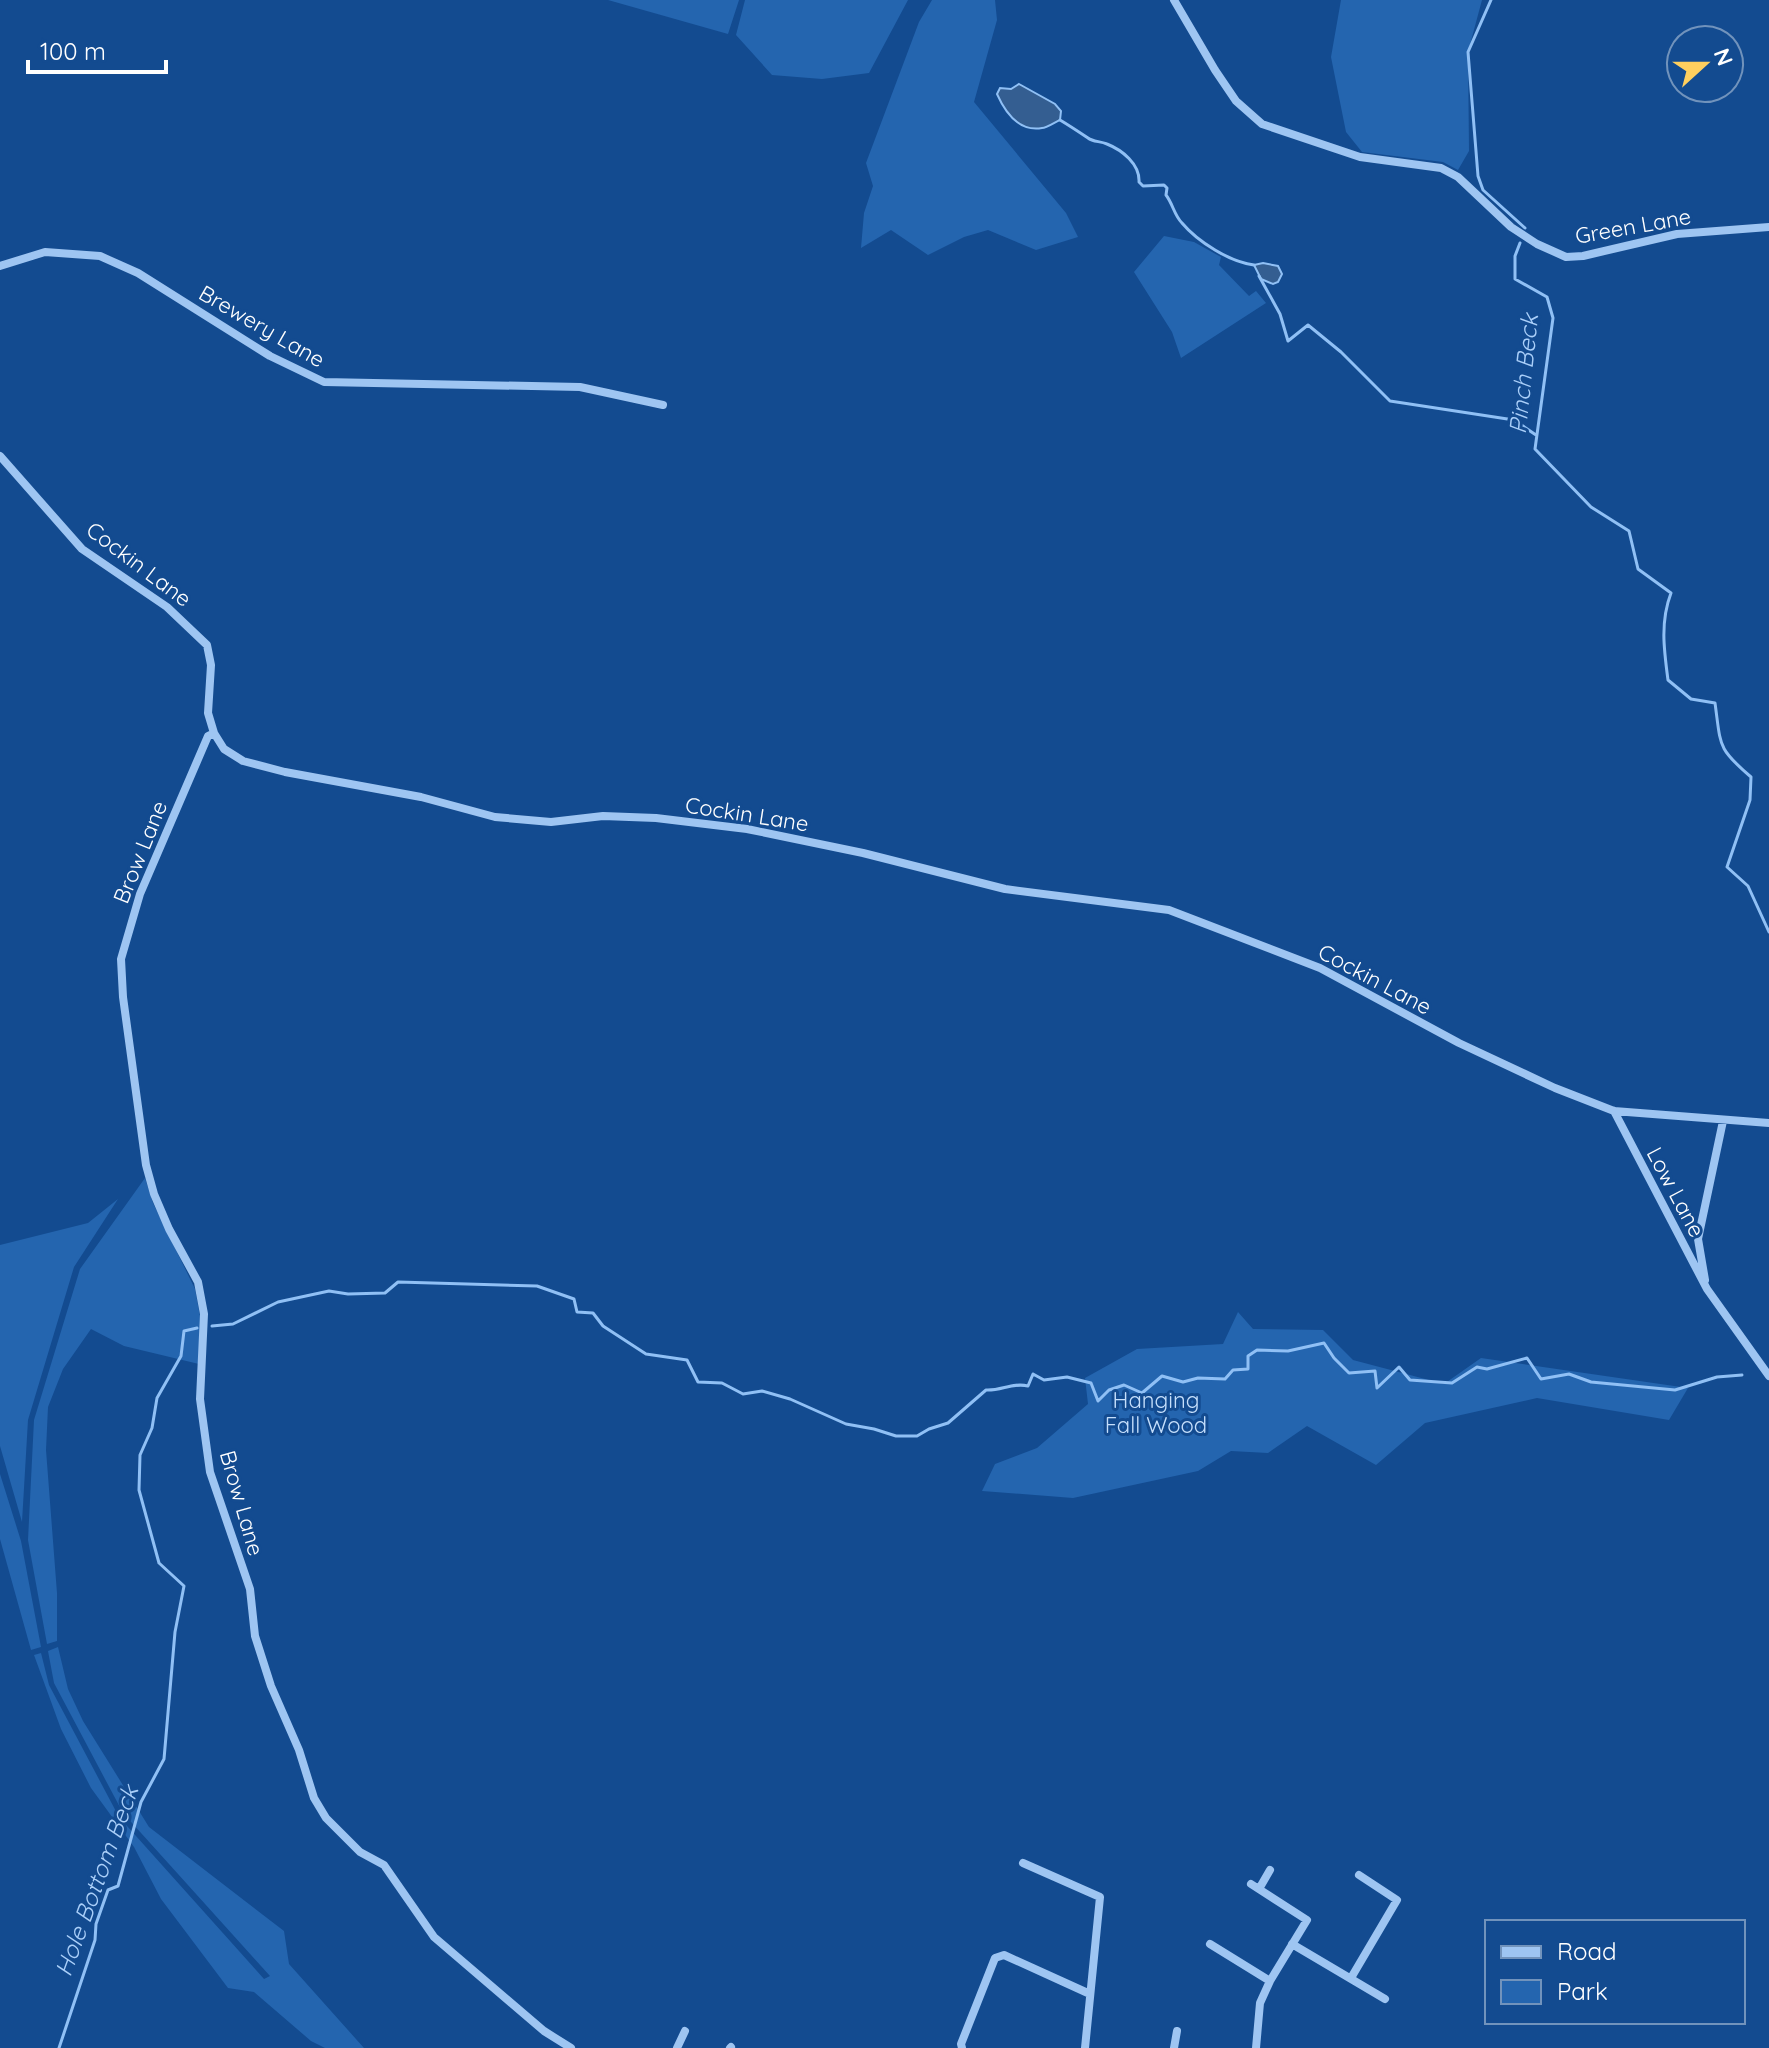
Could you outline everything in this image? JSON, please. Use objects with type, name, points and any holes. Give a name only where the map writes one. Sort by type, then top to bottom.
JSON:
[{"type":"street","name":"Green Lane","points":[[1174,0],[1236,101],[1262,124],[1360,157],[1441,168],[1458,177],[1511,227],[1537,244],[1566,257],[1583,256],[1677,234],[1769,227]]},
{"type":"street","name":"Brewery Lane","points":[[0,266],[45,252],[100,256],[138,273],[270,356],[324,382],[580,387],[663,405]]},
{"type":"street","name":"Cockin Lane","points":[[0,456],[82,549],[167,607],[207,645],[211,665],[208,713],[214,733],[224,749],[243,761],[285,772],[421,797],[495,817],[551,822],[603,816],[656,818],[747,829],[863,853],[1005,889],[1169,910],[1320,968],[1459,1043],[1555,1088],[1614,1111],[1769,1123]]},
{"type":"street","name":"Brow Lane","points":[[214,733],[208,736],[140,894],[121,959],[123,997],[146,1165],[169,1229],[198,1282],[204,1314],[200,1399],[210,1472],[250,1589],[255,1636],[271,1686],[299,1750],[314,1798],[326,1818],[360,1852],[384,1865],[434,1937],[544,2031],[571,2048]]},
{"type":"street","name":"Low Lane","points":[[1614,1111],[1707,1289],[1769,1376]]},
{"type":"street","name":"Low Lane","points":[[1707,1289],[1700,1251],[1700,1227],[1723,1121]]},
{"type":"street","points":[[1689,1255],[1700,1251]]},
{"type":"street","points":[[1023,1863],[1100,1897],[1085,2048]]},
{"type":"street","points":[[1256,2048],[1260,2003],[1307,1920],[1255,1886],[1270,1870]]},
{"type":"street","points":[[1351,1978],[1397,1900],[1359,1875]]},
{"type":"street","points":[[1210,1944],[1270,1981]]},
{"type":"street","points":[[1292,1944],[1385,1999]]},
{"type":"street","points":[[962,2048],[995,1958],[1004,1955],[1090,1994]]},
{"type":"street","points":[[677,2048],[685,2031]]},
{"type":"street","points":[[1174,2048],[1177,2031]]},
{"type":"green space","points":[[608,0],[739,0],[728,34]]},
{"type":"green space","points":[[745,0],[908,0],[869,73],[822,79],[772,75],[736,35]]},
{"type":"green space","points":[[932,0],[995,0],[997,20],[974,102],[1066,213],[1078,237],[1036,250],[988,230],[964,237],[928,255],[891,230],[861,248],[864,213],[873,186],[866,163],[919,22]]},
{"type":"green space","points":[[1341,0],[1482,0],[1468,52],[1469,151],[1458,170],[1443,162],[1362,152],[1346,132],[1331,57]]},
{"type":"green space","points":[[1164,236],[1194,242],[1221,257],[1219,265],[1249,296],[1256,291],[1266,303],[1181,358],[1172,332],[1134,272]]},
{"type":"green space","points":[[145,1178],[153,1203],[195,1289],[200,1316],[199,1364],[124,1346],[91,1329],[63,1369],[48,1407],[46,1450],[57,1593],[57,1641],[47,1644],[28,1540],[34,1420],[80,1269]]},
{"type":"green space","points":[[118,1199],[74,1267],[28,1420],[22,1522],[0,1446],[0,1245],[88,1223]]},
{"type":"green space","name":"Hanging Fall Wood","points":[[1238,1312],[1253,1329],[1323,1330],[1353,1360],[1444,1384],[1481,1358],[1688,1388],[1669,1420],[1537,1398],[1425,1423],[1376,1465],[1307,1426],[1268,1453],[1231,1451],[1198,1471],[1073,1498],[982,1491],[995,1464],[1037,1448],[1088,1404],[1085,1378],[1137,1349],[1223,1344]]},
{"type":"green space","points":[[0,1474],[21,1541],[41,1647],[31,1650],[0,1539]]},
{"type":"green space","points":[[58,1647],[68,1689],[83,1721],[149,1827],[284,1931],[289,1964],[364,2048],[325,2048],[311,2041],[254,1992],[228,1988],[161,1899],[134,1847],[91,1788],[61,1729],[34,1655],[41,1653],[49,1685],[119,1817],[264,1979],[270,1976],[123,1813],[54,1683],[48,1651]]},
{"type":"shaded area","points":[[1019,84],[1055,104],[1061,111],[1060,120],[1046,127],[1034,128],[1014,119],[997,94],[1000,88],[1011,89]]},
{"type":"shaded area","points":[[1254,265],[1278,266],[1282,274],[1278,282],[1273,284],[1261,279]]},
{"type":"waterway","name":"Pinch Beck","points":[[1491,0],[1468,52],[1478,176],[1483,190],[1525,228]]},
{"type":"waterway","points":[[1060,120],[1090,139],[1124,154],[1137,169],[1139,182],[1143,186],[1164,185],[1179,220],[1205,244],[1235,260],[1254,265]]},
{"type":"waterway","name":"Pinch Beck","points":[[1520,243],[1515,256],[1515,279],[1547,297],[1553,318],[1535,449],[1591,507],[1629,531],[1638,569],[1671,593],[1664,625],[1668,680],[1691,699],[1715,703],[1722,745],[1751,777],[1750,800],[1727,867],[1748,886],[1769,932]]},
{"type":"waterway","points":[[1259,276],[1280,314],[1288,341],[1308,325],[1341,352],[1390,401],[1514,420],[1536,435]]},
{"type":"waterway","name":"Hole Bottom Beck","points":[[212,1326],[233,1324],[278,1302],[329,1291],[385,1293],[398,1282],[537,1286],[574,1299],[577,1312],[593,1313],[603,1326],[646,1354],[687,1360],[698,1382],[722,1383],[743,1394],[762,1391],[790,1399],[846,1424],[896,1436],[917,1436],[948,1423],[986,1390],[1028,1386],[1033,1374],[1044,1380],[1067,1377],[1091,1383],[1098,1401],[1109,1390],[1124,1385],[1142,1393],[1162,1376],[1183,1382],[1198,1378],[1225,1379],[1233,1370],[1248,1369],[1248,1356],[1257,1350],[1288,1351],[1324,1343],[1349,1373],[1375,1371],[1377,1388],[1399,1367],[1410,1380],[1452,1383],[1477,1367],[1487,1369],[1527,1358],[1541,1379],[1569,1374],[1591,1382],[1675,1390],[1717,1377],[1742,1375]]},
{"type":"waterway","name":"Hole Bottom Beck","points":[[59,2048],[108,1890],[118,1886],[141,1802],[164,1759],[175,1632],[184,1586],[159,1563],[139,1490],[140,1455],[152,1428],[157,1398],[181,1356],[184,1331],[197,1328]]}]
